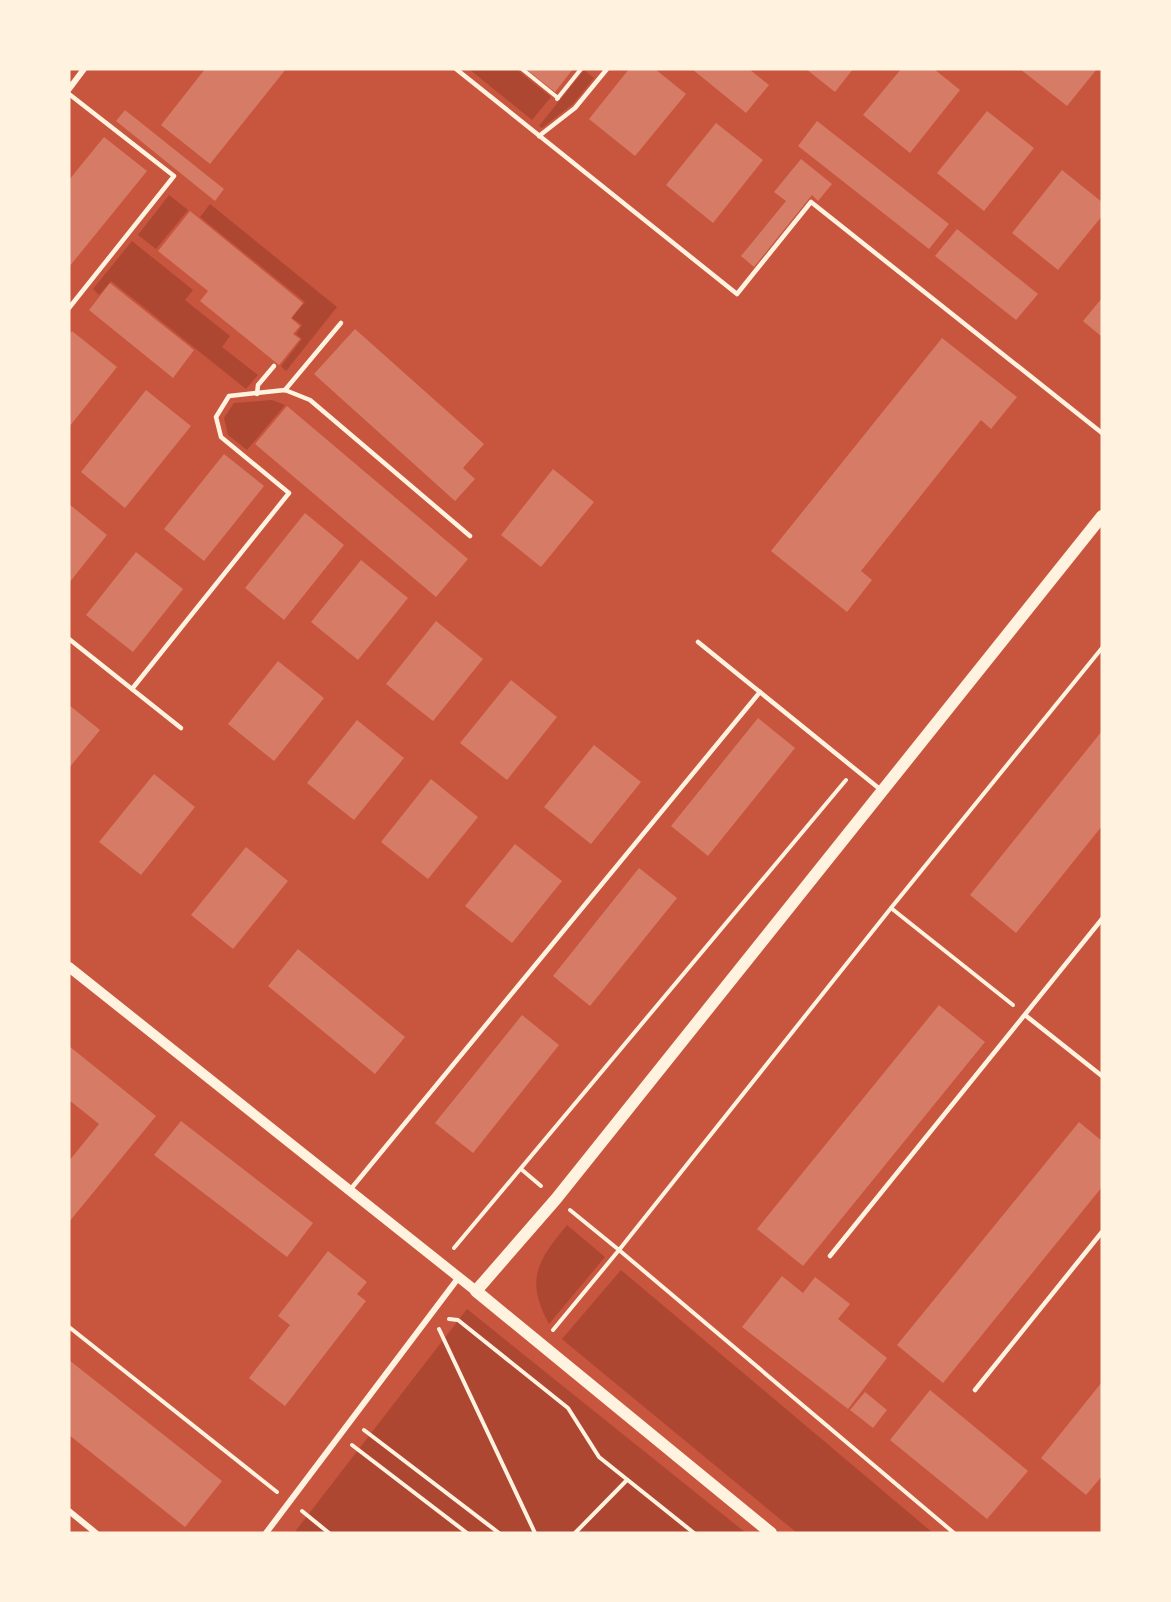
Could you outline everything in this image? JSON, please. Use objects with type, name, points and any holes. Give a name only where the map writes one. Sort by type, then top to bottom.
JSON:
[{"type":"main road","points":[[771,1533],[476,1291],[556,1198],[1102,516]]},
{"type":"street","points":[[69,89],[84,69]]},
{"type":"street","points":[[69,967],[476,1291]]},
{"type":"street","points":[[266,1533],[459,1277]]},
{"type":"street","points":[[69,1511],[96,1533]]},
{"type":"lane","points":[[456,69],[737,294],[811,202],[1102,433]]},
{"type":"lane","points":[[539,136],[575,108],[607,69]]},
{"type":"lane","points":[[69,94],[174,176],[69,308]]},
{"type":"lane","points":[[285,390],[341,323]]},
{"type":"lane","points":[[257,394],[258,385],[274,366]]},
{"type":"lane","points":[[132,689],[289,493],[221,437],[216,417],[229,396],[285,390],[310,400],[470,536]]},
{"type":"lane","points":[[69,639],[181,728]]},
{"type":"lane","points":[[698,642],[883,791]]},
{"type":"lane","points":[[350,1191],[760,692]]},
{"type":"lane","points":[[830,1256],[1102,919]]},
{"type":"lane","points":[[1025,1015],[1102,1076]]},
{"type":"lane","points":[[975,1390],[1102,1232]]},
{"type":"path","points":[[522,69],[558,98]]},
{"type":"path","points":[[542,1344],[1102,648]]},
{"type":"path","points":[[441,1263],[855,769]]},
{"type":"path","points":[[891,908],[1025,1015]]},
{"type":"path","points":[[619,1250],[954,1533]]},
{"type":"path","points":[[433,1312],[443,1319],[458,1320],[568,1408],[599,1457],[694,1533]]},
{"type":"path","points":[[430,1335],[438,1326],[535,1533]]},
{"type":"path","points":[[69,1327],[329,1533]]},
{"type":"path","points":[[351,1420],[499,1533]]},
{"type":"path","points":[[340,1436],[467,1533]]},
{"type":"path","points":[[576,1533],[627,1480]]},
{"type":"shaded area","points":[[469,69],[516,69],[551,97],[532,120]]},
{"type":"shaded area","points":[[584,70],[594,78],[573,104],[542,128],[539,126]]},
{"type":"shaded area","points":[[169,195],[188,210],[156,249],[138,235]]},
{"type":"shaded area","points":[[210,204],[337,307],[286,371],[281,366],[302,339],[296,334],[302,325],[292,318],[305,302],[200,217]]},
{"type":"shaded area","points":[[132,241],[193,290],[185,300],[230,336],[222,347],[258,375],[246,389],[111,281],[99,295],[93,289]]},
{"type":"shaded area","points":[[272,400],[285,405],[247,450],[228,435],[224,418],[234,403]]},
{"type":"shaded area","points":[[567,1225],[605,1257],[549,1324],[537,1295],[538,1272],[548,1249]]},
{"type":"shaded area","points":[[621,1270],[933,1533],[797,1533],[569,1345],[562,1339]]},
{"type":"shaded area","points":[[467,1309],[746,1533],[294,1533]]},
{"type":"building","points":[[205,69],[286,69],[210,164],[161,125]]},
{"type":"building","points":[[526,69],[573,69],[555,92]]},
{"type":"building","points":[[629,69],[655,69],[686,94],[635,156],[589,119]]},
{"type":"building","points":[[692,69],[749,69],[769,85],[746,113]]},
{"type":"building","points":[[806,69],[853,69],[835,92]]},
{"type":"building","points":[[901,69],[934,69],[960,90],[910,153],[863,115]]},
{"type":"building","points":[[1020,69],[1097,69],[1067,106]]},
{"type":"building","points":[[125,110],[224,189],[215,201],[116,121]]},
{"type":"building","points":[[987,111],[1034,148],[984,211],[937,173]]},
{"type":"building","points":[[817,121],[949,224],[929,249],[798,146]]},
{"type":"building","points":[[716,123],[763,160],[713,223],[666,185]]},
{"type":"building","points":[[104,137],[147,171],[69,267],[69,180]]},
{"type":"building","points":[[801,159],[832,184],[818,201],[812,195],[754,267],[741,256],[786,201],[774,192]]},
{"type":"building","points":[[1062,170],[1102,202],[1102,216],[1058,270],[1012,233]]},
{"type":"building","points":[[190,211],[303,303],[291,318],[300,326],[293,334],[300,339],[279,365],[200,301],[208,291],[158,251]]},
{"type":"building","points":[[957,229],[1038,294],[1016,320],[935,256]]},
{"type":"building","points":[[110,283],[194,350],[173,378],[89,310]]},
{"type":"building","points":[[1102,298],[1102,337],[1083,321]]},
{"type":"building","points":[[355,329],[484,444],[463,468],[475,479],[455,501],[314,374]]},
{"type":"building","points":[[72,331],[117,367],[69,427],[69,334]]},
{"type":"building","points":[[942,338],[1017,397],[991,429],[981,420],[861,571],[872,580],[847,612],[771,551]]},
{"type":"building","points":[[146,390],[191,426],[125,508],[81,472]]},
{"type":"building","points":[[287,406],[468,559],[436,597],[255,444]]},
{"type":"building","points":[[224,454],[264,486],[204,561],[164,529]]},
{"type":"building","points":[[553,469],[594,502],[541,567],[501,535]]},
{"type":"building","points":[[69,504],[107,535],[69,583]]},
{"type":"building","points":[[305,513],[344,545],[284,620],[245,588]]},
{"type":"building","points":[[136,552],[183,589],[133,652],[86,615]]},
{"type":"building","points":[[361,560],[408,598],[358,660],[311,622]]},
{"type":"building","points":[[436,621],[483,659],[433,721],[386,684]]},
{"type":"building","points":[[278,661],[324,698],[274,761],[228,724]]},
{"type":"building","points":[[511,680],[557,717],[507,780],[460,743]]},
{"type":"building","points":[[69,705],[100,730],[69,768]]},
{"type":"building","points":[[758,718],[795,748],[708,856],[671,826]]},
{"type":"building","points":[[357,720],[404,758],[354,820],[307,783]]},
{"type":"building","points":[[1102,731],[1102,826],[1016,933],[970,895]]},
{"type":"building","points":[[594,745],[641,782],[591,844],[544,807]]},
{"type":"building","points":[[154,774],[195,807],[141,875],[99,842]]},
{"type":"building","points":[[431,779],[478,817],[428,879],[381,842]]},
{"type":"building","points":[[515,844],[562,881],[512,943],[465,906]]},
{"type":"building","points":[[246,847],[288,881],[233,949],[191,915]]},
{"type":"building","points":[[639,868],[677,898],[590,1006],[553,976]]},
{"type":"building","points":[[298,949],[405,1037],[375,1074],[268,986]]},
{"type":"building","points":[[939,1005],[985,1042],[803,1266],[757,1229]]},
{"type":"building","points":[[522,1015],[559,1045],[473,1153],[435,1123]]},
{"type":"building","points":[[69,1046],[156,1116],[69,1222],[69,1161],[99,1124],[69,1100]]},
{"type":"building","points":[[181,1121],[313,1223],[287,1257],[154,1155]]},
{"type":"building","points":[[1079,1122],[1102,1141],[1102,1187],[943,1383],[897,1345]]},
{"type":"building","points":[[328,1251],[367,1282],[357,1294],[366,1301],[285,1406],[249,1378],[290,1325],[278,1316]]},
{"type":"building","points":[[782,1276],[803,1293],[815,1277],[850,1304],[838,1319],[887,1358],[848,1409],[742,1327]]},
{"type":"building","points":[[69,1360],[222,1481],[185,1527],[69,1435]]},
{"type":"building","points":[[1102,1382],[1102,1476],[1086,1495],[1041,1458]]},
{"type":"building","points":[[930,1390],[1028,1471],[987,1519],[890,1440]]},
{"type":"building","points":[[865,1392],[887,1410],[873,1428],[850,1410]]}]
